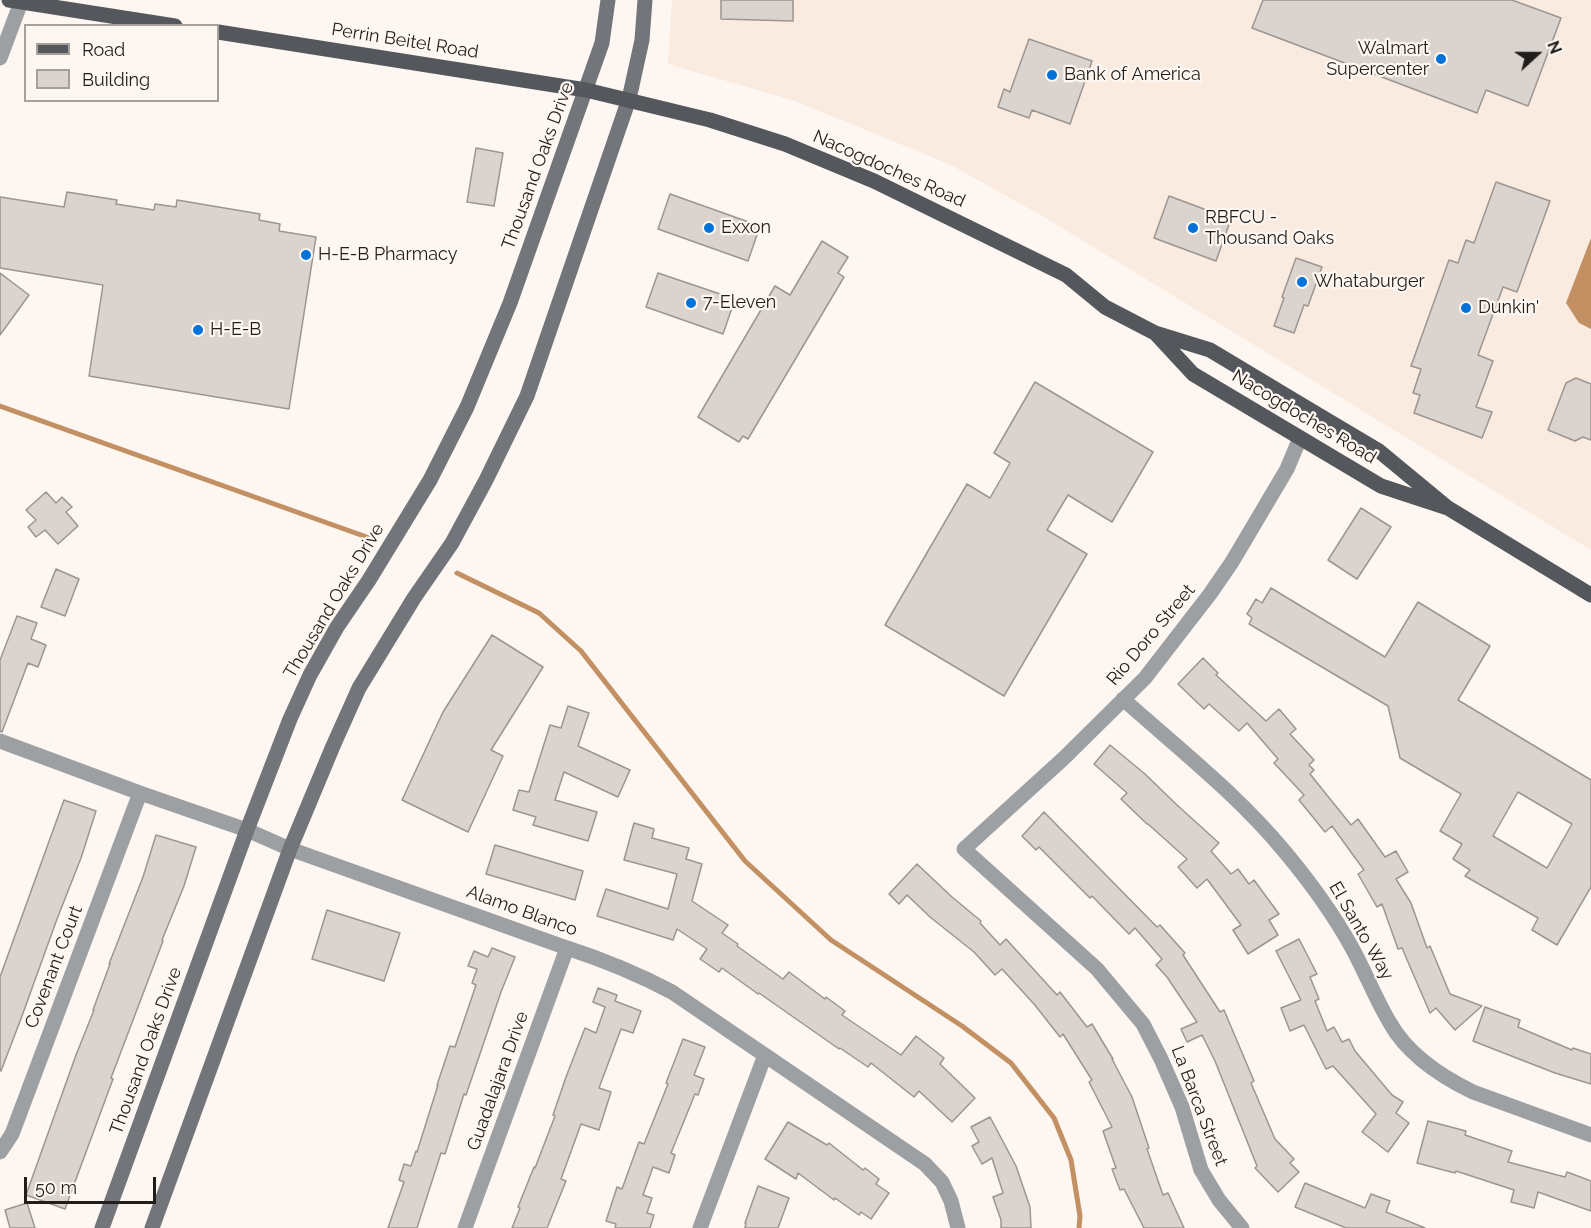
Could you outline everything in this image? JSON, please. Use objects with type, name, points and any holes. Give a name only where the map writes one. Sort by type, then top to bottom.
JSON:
[{"type":"main road","name":"Thousand Oaks Drive","points":[[102,1228],[246,830],[290,719],[310,675],[337,627],[369,580],[430,480],[467,407],[510,303],[602,43],[608,0]]},
{"type":"main road","points":[[152,1228],[290,849],[359,688],[414,598],[452,543],[527,396],[629,99],[642,40],[645,0]]},
{"type":"main road","points":[[15,1],[161,24]]},
{"type":"main road","name":"Perrin Beitel Road","points":[[219,32],[586,90]]},
{"type":"main road","name":"Nacogdoches Road","points":[[586,90],[710,120],[785,144],[874,181],[1066,275],[1105,307],[1155,333],[1210,350],[1379,452],[1448,508],[1591,596]]},
{"type":"main road","name":"Nacogdoches Road","points":[[1155,333],[1193,374],[1300,438],[1381,486],[1448,508]]},
{"type":"street","points":[[0,58],[15,1]]},
{"type":"street","name":"Rio Doro Street","points":[[964,849],[1065,758],[1145,678],[1232,562],[1282,478],[1300,438]]},
{"type":"street","name":"El Santo Way","points":[[1123,699],[1256,819],[1285,851],[1320,897],[1351,946],[1390,1024],[1415,1054],[1455,1084],[1591,1136]]},
{"type":"street","name":"Alamo Blanco","points":[[0,741],[246,830],[290,849],[613,964],[672,992],[925,1164],[942,1182],[951,1201],[958,1228]]},
{"type":"street","name":"Covenant Court","points":[[0,1152],[12,1134],[140,793]]},
{"type":"street","name":"La Barca Street","points":[[964,849],[1097,969],[1143,1024],[1182,1107],[1201,1170],[1219,1200],[1242,1228]]},
{"type":"street","name":"Guadalajara Drive","points":[[465,1228],[567,948]]},
{"type":"street","points":[[700,1228],[765,1055]]},
{"type":"shaded area","points":[[672,0],[1591,0],[1591,550],[1044,217],[951,165],[795,101],[668,64]]},
{"type":"shaded area","points":[[1591,238],[1591,329],[1579,323],[1566,303]]},
{"type":"building","points":[[721,0],[793,0],[793,21],[721,19]]},
{"type":"building","name":"Walmart Supercenter","points":[[1263,0],[1512,0],[1561,18],[1528,106],[1486,90],[1477,113],[1252,28]]},
{"type":"building","name":"Bank of America","points":[[1029,39],[1092,61],[1070,124],[1032,110],[1029,118],[998,107],[1004,89],[1010,92]]},
{"type":"building","points":[[476,148],[503,153],[494,206],[467,202]]},
{"type":"building","points":[[1496,182],[1550,201],[1517,292],[1503,287],[1478,355],[1493,361],[1476,407],[1492,412],[1482,438],[1414,413],[1420,395],[1413,393],[1421,369],[1411,366],[1449,260],[1458,263],[1466,240],[1474,243]]},
{"type":"building","name":"H-E-B","points":[[67,192],[117,200],[116,204],[154,210],[155,204],[176,207],[177,200],[260,214],[259,220],[280,224],[279,231],[316,237],[289,409],[89,376],[103,285],[0,268],[0,197],[64,207]]},
{"type":"building","name":"Exxon","points":[[670,194],[760,226],[748,261],[658,229]]},
{"type":"building","name":"RBFCU - Thousand Oaks","points":[[1169,196],[1231,219],[1216,261],[1154,238]]},
{"type":"building","points":[[822,241],[848,257],[838,273],[844,277],[748,439],[743,436],[739,442],[698,417],[775,286],[790,295]]},
{"type":"building","name":"Whataburger","points":[[1296,258],[1322,267],[1308,306],[1304,305],[1294,333],[1274,326]]},
{"type":"building","points":[[0,273],[29,295],[0,335]]},
{"type":"building","name":"7-Eleven","points":[[658,273],[735,299],[723,334],[646,307]]},
{"type":"building","points":[[1576,378],[1591,384],[1591,440],[1583,437],[1575,441],[1548,430],[1566,383]]},
{"type":"building","points":[[1035,382],[1153,452],[1112,522],[1068,495],[1047,530],[1087,554],[1004,696],[885,625],[967,484],[990,498],[1010,463],[994,453]]},
{"type":"building","points":[[46,492],[56,503],[62,497],[72,507],[66,512],[78,526],[58,544],[45,530],[36,537],[28,527],[36,520],[26,510]]},
{"type":"building","points":[[1361,508],[1391,527],[1357,579],[1328,560]]},
{"type":"building","points":[[56,569],[79,579],[65,616],[41,607]]},
{"type":"building","points":[[1271,588],[1385,657],[1418,602],[1490,646],[1458,700],[1591,780],[1591,887],[1557,945],[1532,930],[1538,918],[1465,876],[1470,870],[1453,859],[1462,844],[1440,831],[1461,794],[1400,758],[1388,706],[1249,624],[1252,618],[1247,614],[1256,599],[1262,603]],"holes":[[[1518,792],[1572,824],[1547,868],[1493,836]]]},
{"type":"building","points":[[17,616],[37,623],[31,639],[46,645],[38,667],[28,663],[2,732],[0,731],[0,660]]},
{"type":"building","points":[[492,635],[543,667],[491,750],[503,756],[468,832],[402,800],[443,712]]},
{"type":"building","points":[[1203,658],[1218,673],[1216,675],[1266,721],[1279,709],[1296,729],[1290,734],[1314,760],[1309,765],[1314,770],[1310,774],[1351,825],[1358,819],[1385,857],[1396,851],[1408,872],[1396,879],[1411,903],[1427,948],[1430,946],[1450,994],[1482,1006],[1455,1030],[1436,1008],[1430,1013],[1402,948],[1398,949],[1382,904],[1377,907],[1358,874],[1364,870],[1332,826],[1325,832],[1299,800],[1304,795],[1274,763],[1278,759],[1247,723],[1239,731],[1209,704],[1204,709],[1178,684]]},
{"type":"building","points":[[568,706],[589,713],[578,746],[630,770],[618,797],[564,772],[555,800],[597,812],[588,841],[533,825],[536,817],[513,810],[519,790],[529,792],[550,725],[561,728]]},
{"type":"building","points":[[1110,745],[1145,774],[1219,843],[1211,851],[1231,874],[1238,869],[1249,884],[1254,880],[1279,914],[1269,920],[1278,935],[1248,954],[1233,930],[1241,925],[1207,879],[1197,888],[1178,867],[1187,859],[1121,799],[1127,793],[1094,764]]},
{"type":"building","points":[[64,800],[96,811],[81,858],[1,1071],[0,977]]},
{"type":"building","points":[[1044,812],[1157,927],[1160,925],[1185,953],[1183,955],[1220,1012],[1224,1010],[1275,1139],[1294,1159],[1290,1163],[1299,1172],[1278,1192],[1255,1168],[1257,1166],[1215,1061],[1202,1035],[1187,1042],[1181,1029],[1197,1022],[1167,977],[1156,965],[1162,959],[1135,928],[1129,934],[1039,847],[1036,850],[1022,836]]},
{"type":"building","points":[[634,823],[654,829],[652,838],[689,848],[686,859],[702,864],[692,901],[728,925],[722,933],[738,944],[737,946],[783,979],[789,972],[845,1011],[842,1015],[901,1055],[916,1036],[944,1058],[940,1064],[975,1098],[952,1122],[919,1091],[914,1097],[871,1063],[868,1067],[722,968],[719,972],[700,959],[707,949],[677,929],[673,940],[597,916],[606,889],[668,909],[677,874],[624,860]]},
{"type":"building","points":[[156,835],[196,847],[184,886],[111,1078],[113,1079],[65,1209],[26,1195],[109,964],[143,877]]},
{"type":"building","points":[[495,845],[583,871],[575,900],[486,874]]},
{"type":"building","points":[[917,864],[981,921],[980,923],[1000,945],[1006,939],[1057,995],[1060,992],[1087,1027],[1092,1024],[1132,1097],[1163,1195],[1168,1193],[1184,1228],[1144,1228],[1124,1189],[1120,1190],[1112,1169],[1116,1168],[1103,1131],[1112,1127],[1089,1082],[1092,1080],[1063,1034],[1060,1037],[1002,969],[995,975],[974,952],[930,917],[907,895],[899,904],[889,894]]},
{"type":"building","points":[[327,910],[400,933],[384,981],[312,959]]},
{"type":"building","points":[[1299,939],[1317,974],[1310,977],[1319,999],[1315,1001],[1327,1031],[1334,1027],[1342,1042],[1349,1039],[1355,1051],[1392,1095],[1403,1102],[1396,1113],[1409,1123],[1388,1152],[1362,1132],[1376,1114],[1333,1066],[1326,1069],[1304,1025],[1290,1031],[1281,1008],[1301,1000],[1276,951]]},
{"type":"building","points":[[492,948],[515,957],[466,1095],[464,1094],[445,1154],[441,1153],[417,1228],[388,1228],[404,1182],[399,1180],[404,1164],[411,1166],[417,1152],[450,1046],[455,1047],[476,985],[472,983],[477,969],[468,966],[474,951],[488,957]]},
{"type":"building","points":[[598,988],[617,995],[615,1001],[641,1011],[633,1033],[621,1029],[599,1088],[611,1092],[599,1130],[581,1124],[561,1179],[566,1181],[547,1228],[512,1228],[520,1208],[518,1207],[555,1116],[553,1115],[585,1028],[596,1033],[605,1007],[593,1002]]},
{"type":"building","points":[[1485,1007],[1520,1020],[1518,1027],[1572,1050],[1573,1048],[1591,1054],[1591,1084],[1555,1073],[1473,1041]]},
{"type":"building","points":[[683,1039],[705,1047],[694,1075],[704,1079],[698,1095],[695,1094],[671,1153],[675,1155],[669,1173],[653,1167],[643,1195],[652,1198],[647,1213],[654,1215],[650,1228],[615,1228],[616,1224],[606,1221],[617,1187],[622,1189],[639,1142],[644,1144]]},
{"type":"building","points":[[990,1117],[1016,1166],[1030,1207],[1031,1228],[1001,1228],[1001,1220],[993,1197],[1003,1193],[992,1158],[982,1164],[972,1146],[979,1142],[971,1127]]},
{"type":"building","points":[[1428,1121],[1466,1131],[1465,1135],[1512,1151],[1508,1162],[1565,1177],[1567,1172],[1591,1181],[1591,1211],[1538,1192],[1534,1208],[1511,1202],[1514,1190],[1456,1171],[1455,1173],[1417,1163]]},
{"type":"building","points":[[788,1122],[827,1145],[829,1143],[863,1170],[865,1168],[879,1179],[876,1184],[889,1193],[871,1219],[861,1212],[859,1215],[835,1198],[834,1200],[798,1173],[796,1179],[765,1159]]},
{"type":"building","points":[[1305,1183],[1365,1208],[1371,1194],[1390,1201],[1386,1212],[1425,1228],[1346,1228],[1295,1207]]},
{"type":"building","points":[[758,1186],[789,1198],[778,1228],[745,1228]]},
{"type":"building","points":[[27,1203],[35,1228],[10,1228],[5,1210]]},
{"type":"waterway","points":[[0,406],[375,540]]},
{"type":"waterway","points":[[457,573],[539,613],[581,651],[745,861],[831,940],[962,1026],[1011,1063],[1054,1118],[1071,1160],[1080,1216],[1079,1228]]},
{"type":"place","name":"Walmart Supercenter","points":[[1441,59]]},
{"type":"place","name":"Bank of America","points":[[1052,75]]},
{"type":"place","name":"Exxon","points":[[709,228]]},
{"type":"place","name":"RBFCU - Thousand Oaks","points":[[1193,228]]},
{"type":"place","name":"H-E-B Pharmacy","points":[[306,255]]},
{"type":"place","name":"Whataburger","points":[[1302,282]]},
{"type":"place","name":"7-Eleven","points":[[691,303]]},
{"type":"place","name":"Dunkin'","points":[[1466,308]]},
{"type":"place","name":"H-E-B","points":[[198,330]]}]
